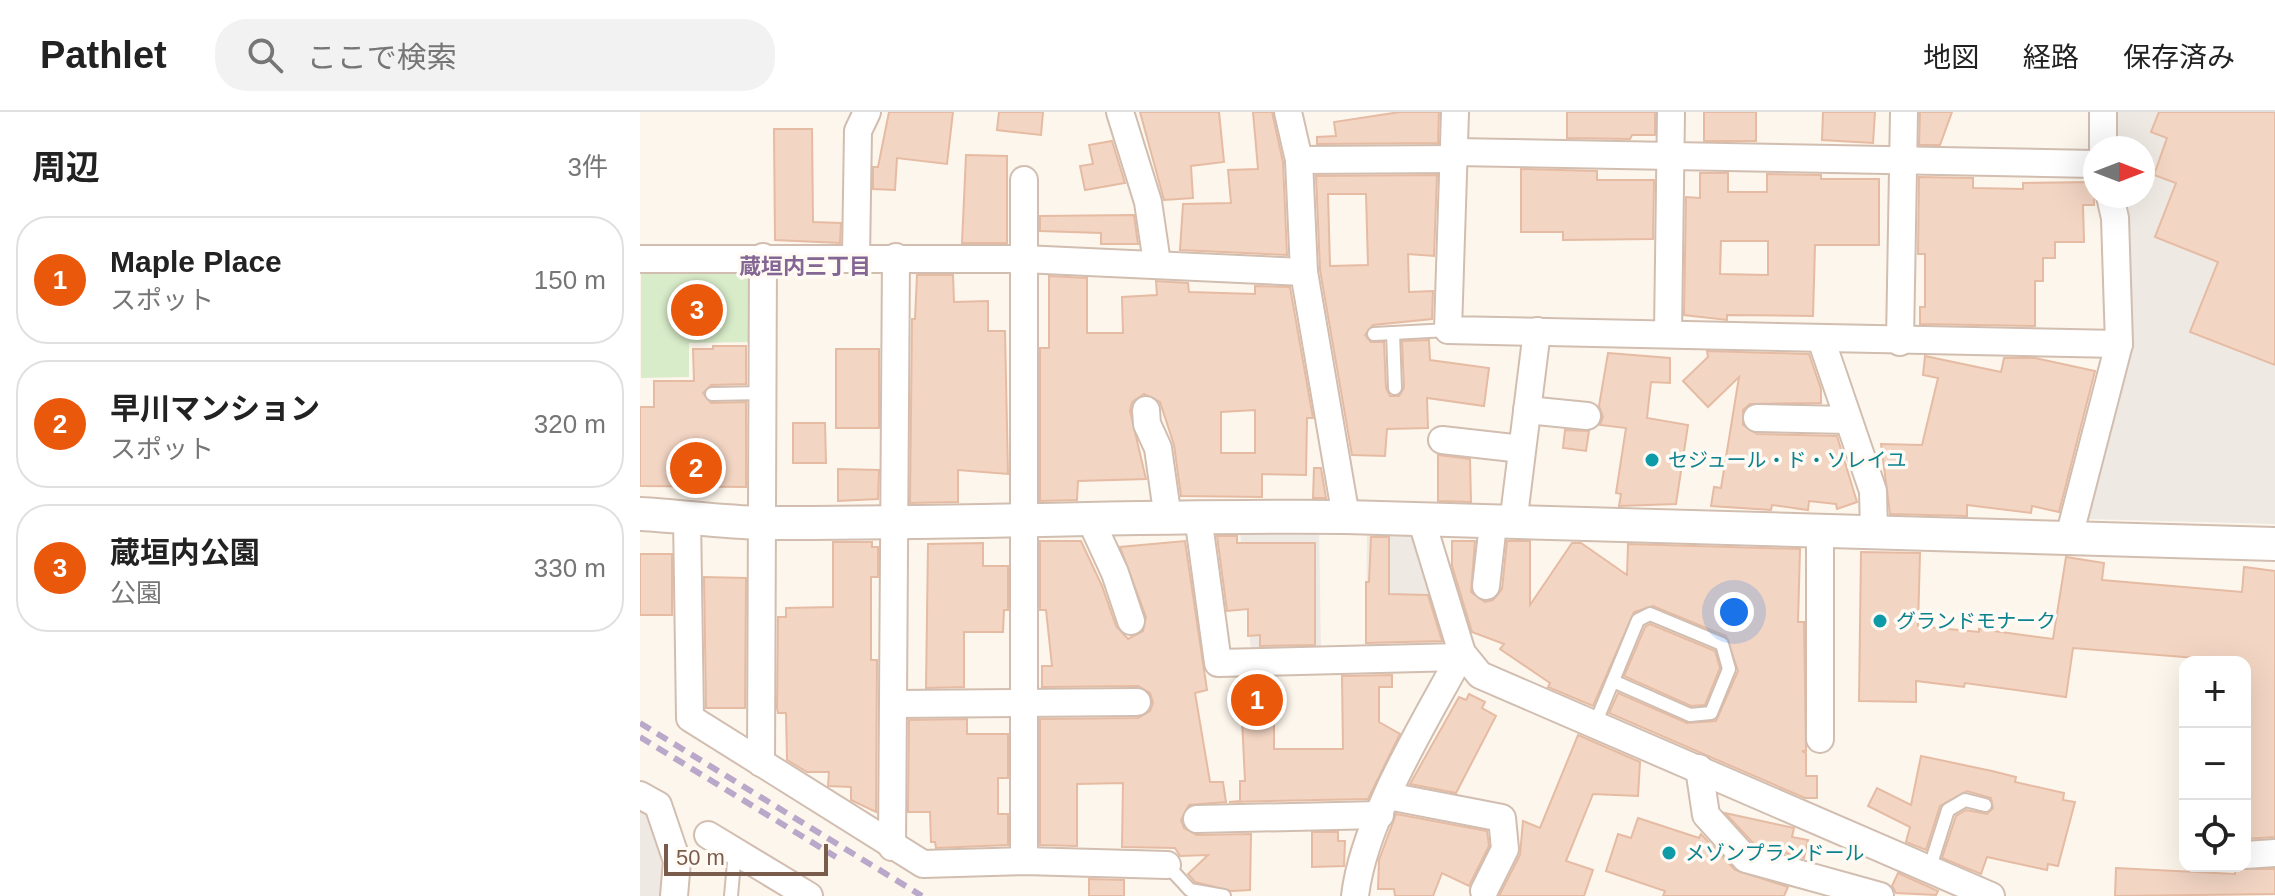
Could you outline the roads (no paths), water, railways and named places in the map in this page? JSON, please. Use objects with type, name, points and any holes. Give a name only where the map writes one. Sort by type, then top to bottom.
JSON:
[{"type":"street","points":[[856,257],[858,131],[867,112]]},
{"type":"street","points":[[1120,112],[1148,202],[1157,263]]},
{"type":"street","points":[[1288,112],[1299,160],[1304,272],[1346,517]]},
{"type":"street","points":[[1455,112],[1448,330],[1668,333],[1900,342],[2119,344]]},
{"type":"street","points":[[1668,333],[1671,112]]},
{"type":"street","points":[[1900,342],[1904,112]]},
{"type":"street","points":[[2103,112],[2103,136]]},
{"type":"street","points":[[1299,160],[1455,155],[1670,155],[2083,164]]},
{"type":"street","points":[[1024,180],[1024,861]]},
{"type":"street","points":[[2069,537],[2119,344],[2113,208]]},
{"type":"street","points":[[761,763],[763,257]]},
{"type":"street","points":[[892,847],[896,257]]},
{"type":"street","points":[[640,259],[1023,259],[1304,272]]},
{"type":"street","points":[[1486,586],[1522,449],[1537,331]]},
{"type":"street","points":[[1821,339],[1873,491],[1874,532]]},
{"type":"street","points":[[1146,410],[1147,424],[1183,518],[1218,663],[1461,655]]},
{"type":"street","points":[[1527,410],[1587,416]]},
{"type":"street","points":[[1757,418],[1848,420]]},
{"type":"street","points":[[1442,440],[1522,449]]},
{"type":"street","points":[[640,514],[763,523],[1346,517],[1422,522],[2275,544]]},
{"type":"street","points":[[687,516],[690,718],[923,864],[1024,861],[1167,865]]},
{"type":"street","points":[[1091,521],[1115,573],[1131,621]]},
{"type":"street","points":[[1422,522],[1461,655],[1480,675],[1929,870],[1969,893]]},
{"type":"street","points":[[1820,531],[1820,739]]},
{"type":"street","points":[[1355,896],[1359,862],[1461,655]]},
{"type":"street","points":[[894,704],[1137,702]]},
{"type":"street","points":[[1699,768],[1706,815],[1746,859],[1800,886],[1880,896]]},
{"type":"street","points":[[640,795],[658,805],[677,861],[674,896]]},
{"type":"street","points":[[1197,819],[1384,806],[1502,818],[1505,849],[1484,891]]},
{"type":"street","points":[[708,835],[809,896]]},
{"type":"street","points":[[2251,855],[2275,853]]},
{"type":"lane","points":[[1374,334],[1448,330]]},
{"type":"lane","points":[[1393,333],[1395,388]]},
{"type":"lane","points":[[712,394],[763,393]]},
{"type":"lane","points":[[1595,724],[1638,620],[1650,614],[1722,644],[1729,669],[1711,713],[1690,715],[1613,681]]},
{"type":"lane","points":[[1929,870],[1948,810],[1965,800],[1985,805]]},
{"type":"lane","points":[[731,896],[735,851]]},
{"type":"lane","points":[[1167,865],[1190,890],[1224,896]]},
{"type":"railway","points":[[640,723],[922,896]]},
{"type":"railway","points":[[640,737],[836,857]]},
{"type":"place","name":"蔵垣内公園","points":[[697,310]]},
{"type":"place","name":"セジュール・ド・ソレイユ","points":[[1652,460]]},
{"type":"place","name":"早川マンション","points":[[696,468]]},
{"type":"place","name":"グランドモナーク","points":[[1880,621]]},
{"type":"place","name":"Maple Place","points":[[1257,700]]},
{"type":"place","name":"メゾンプランドール","points":[[1669,853]]},
{"type":"district","name":"蔵垣内三丁目","points":[[805,266]]}]
